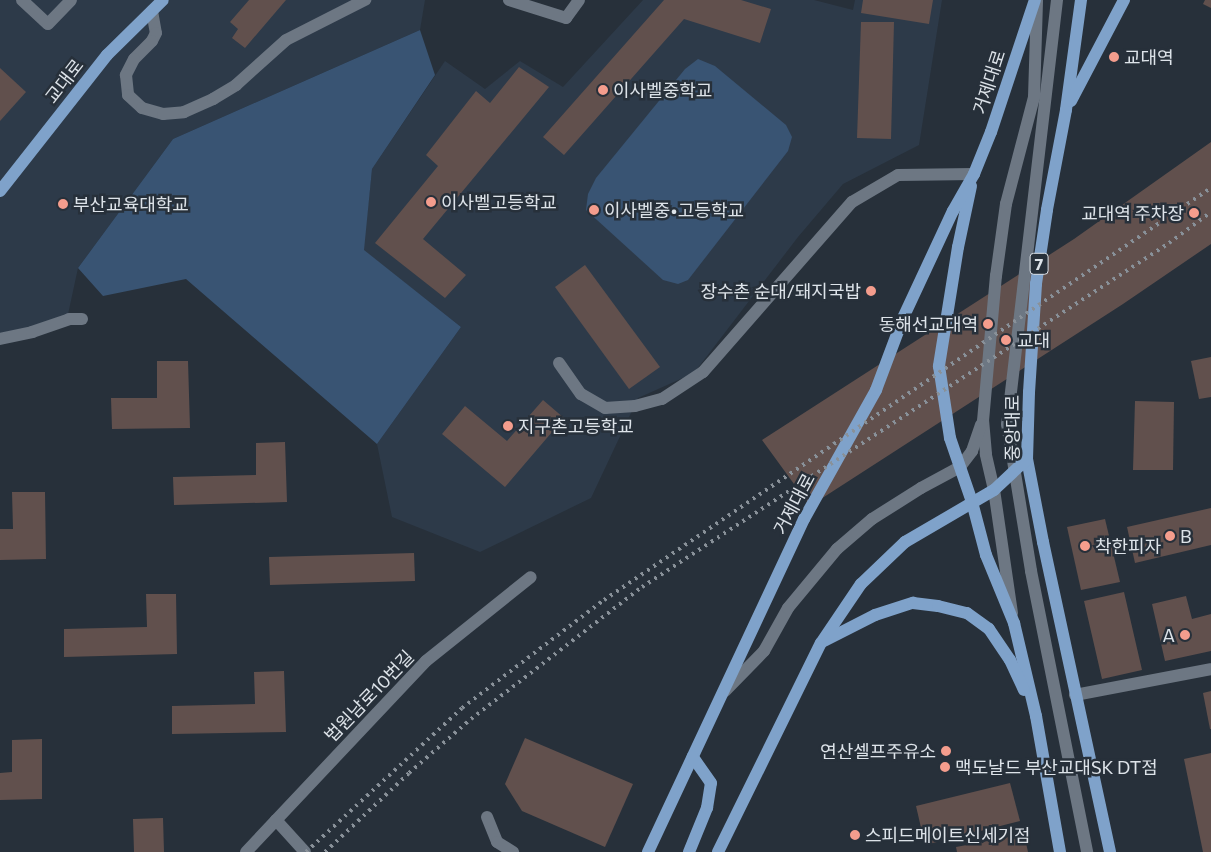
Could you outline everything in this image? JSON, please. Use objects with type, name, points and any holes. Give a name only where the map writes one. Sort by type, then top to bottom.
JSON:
[{"type":"main road","name":"교대로","points":[[0,191],[107,55],[163,0]]},
{"type":"main road","name":"거제대로","points":[[648,852],[804,519],[876,390],[904,318],[953,211],[974,174],[991,132],[1036,0]]},
{"type":"main road","name":"중앙대로","points":[[1081,0],[1066,110],[1047,210],[1036,284],[1027,458],[1110,852]]},
{"type":"main road","points":[[1066,110],[1124,0]]},
{"type":"main road","name":"거제대로","points":[[974,174],[958,247],[939,366],[950,438],[972,502],[986,555],[1014,623]]},
{"type":"main road","points":[[718,852],[821,643],[861,584],[905,542],[994,490],[1027,458]]},
{"type":"main road","points":[[821,643],[875,615],[912,603],[938,606],[967,613],[989,629],[1010,660],[1036,716]]},
{"type":"main road","name":"중앙대로","points":[[1014,623],[1036,716],[1060,852]]},
{"type":"main road","points":[[689,852],[707,808],[710,783],[693,757]]},
{"type":"street","points":[[22,0],[48,24],[71,0]]},
{"type":"street","points":[[152,11],[156,33],[152,41],[134,59],[126,75],[128,95],[142,108],[163,114],[184,112],[213,100],[236,85],[286,40],[365,0]]},
{"type":"street","points":[[509,0],[566,18],[579,0]]},
{"type":"street","name":"중앙대로","points":[[1014,623],[994,490],[986,454],[983,421],[996,276],[1006,204],[1034,98],[1036,0]]},
{"type":"street","points":[[1057,0],[1007,424],[1031,571],[1087,852]]},
{"type":"street","points":[[559,363],[581,394],[605,408],[635,406],[662,398],[703,372],[852,202],[898,175],[974,174]]},
{"type":"street","points":[[0,339],[32,332],[69,319],[82,319]]},
{"type":"street","name":"중앙대로","points":[[724,692],[764,651],[788,608],[837,549],[872,519],[920,488],[960,467],[972,451],[983,421]]},
{"type":"street","name":"법원남로10번길","points":[[246,852],[426,661],[531,577]]},
{"type":"street","points":[[1076,695],[1211,669]]},
{"type":"street","points":[[487,817],[497,842],[513,852]]},
{"type":"street","points":[[276,820],[305,852]]},
{"type":"shaded area","name":"부산교육대학교","points":[[0,0],[425,0],[420,30],[173,139],[78,268],[67,319],[0,339]]},
{"type":"shaded area","name":"이사벨중•고등학교","points":[[643,0],[814,0],[853,10],[855,0],[942,0],[919,145],[843,184],[798,237],[694,373],[638,398],[591,498],[480,552],[392,517],[377,444],[461,327],[363,250],[372,169],[445,61],[485,89],[520,61],[563,87]]},
{"type":"shaded area","points":[[420,30],[435,75],[372,169],[364,250],[461,327],[377,444],[186,279],[103,296],[78,268],[173,139]]},
{"type":"shaded area","points":[[698,59],[715,66],[786,125],[792,137],[788,151],[688,280],[678,284],[663,280],[586,210],[588,194],[596,178],[685,69]]},
{"type":"building","points":[[249,0],[286,0],[245,48],[232,38],[238,29],[230,22]]},
{"type":"building","name":"이사벨중학교","points":[[664,0],[741,0],[771,9],[760,43],[684,19],[564,155],[543,137]]},
{"type":"building","points":[[863,0],[933,0],[929,24],[861,13]]},
{"type":"building","points":[[1205,0],[1211,0],[1211,8],[1203,4]]},
{"type":"building","points":[[861,22],[894,22],[891,139],[857,138]]},
{"type":"building","name":"이사벨고등학교","points":[[519,67],[549,87],[423,239],[466,275],[445,298],[375,243],[438,166],[426,155],[476,91],[490,103]]},
{"type":"building","points":[[0,68],[26,92],[0,121]]},
{"type":"building","points":[[1211,142],[1211,244],[1123,304],[810,506],[762,440],[1074,239]]},
{"type":"building","points":[[585,265],[660,367],[629,389],[555,287]]},
{"type":"building","points":[[1211,357],[1211,397],[1199,399],[1191,361]]},
{"type":"building","points":[[157,361],[188,361],[190,428],[112,429],[111,398],[157,398]]},
{"type":"building","points":[[543,400],[564,418],[505,487],[442,434],[465,406],[507,441]]},
{"type":"building","points":[[1135,401],[1174,402],[1173,470],[1133,470]]},
{"type":"building","points":[[285,442],[287,502],[174,505],[173,477],[256,475],[256,443]]},
{"type":"building","points":[[12,492],[45,492],[46,559],[0,560],[0,529],[13,529]]},
{"type":"building","name":"B","points":[[1211,508],[1211,545],[1135,563],[1127,527]]},
{"type":"building","points":[[1105,519],[1120,582],[1081,590],[1067,527]]},
{"type":"building","points":[[414,553],[415,581],[270,585],[269,557]]},
{"type":"building","points":[[1124,592],[1142,670],[1102,679],[1084,601]]},
{"type":"building","points":[[146,594],[176,594],[177,654],[64,657],[64,629],[147,627]]},
{"type":"building","name":"A","points":[[1186,596],[1192,619],[1211,614],[1211,651],[1165,661],[1152,604]]},
{"type":"building","points":[[284,671],[286,732],[172,734],[172,706],[255,704],[254,672]]},
{"type":"building","points":[[1211,691],[1211,729],[1210,729],[1203,693]]},
{"type":"building","points":[[525,738],[633,784],[605,847],[522,811],[505,784]]},
{"type":"building","points":[[42,739],[42,799],[0,800],[0,773],[12,772],[12,740]]},
{"type":"building","points":[[1211,753],[1211,852],[1203,852],[1184,759]]},
{"type":"building","points":[[1010,783],[1020,821],[925,845],[916,806]]},
{"type":"building","points":[[163,818],[164,852],[134,852],[133,819]]},
{"type":"building","points":[[1024,834],[1028,852],[957,852],[956,847]]},
{"type":"railway","points":[[306,852],[462,708],[604,600],[1211,188]]},
{"type":"railway","points":[[325,852],[409,773],[471,719],[642,587],[1169,243],[1211,212]]},
{"type":"place","name":"교대역","points":[[1114,57]]},
{"type":"place","name":"이사벨중학교","points":[[603,90]]},
{"type":"place","name":"이사벨고등학교","points":[[431,202]]},
{"type":"place","name":"부산교육대학교","points":[[63,204]]},
{"type":"place","name":"이사벨중•고등학교","points":[[594,210]]},
{"type":"place","name":"교대역 주차장","points":[[1194,213]]},
{"type":"place","name":"장수촌 순대/돼지국밥","points":[[871,291]]},
{"type":"place","name":"동해선교대역","points":[[988,324]]},
{"type":"place","name":"교대","points":[[1006,340]]},
{"type":"place","name":"지구촌고등학교","points":[[508,426]]},
{"type":"place","name":"B","points":[[1170,536]]},
{"type":"place","name":"착한피자","points":[[1085,546]]},
{"type":"place","name":"A","points":[[1185,635]]},
{"type":"place","name":"연산셀프주유소","points":[[946,751]]},
{"type":"place","name":"맥도날드 부산교대SK DT점","points":[[945,767]]},
{"type":"place","name":"스피드메이트신세기점","points":[[855,835]]}]
